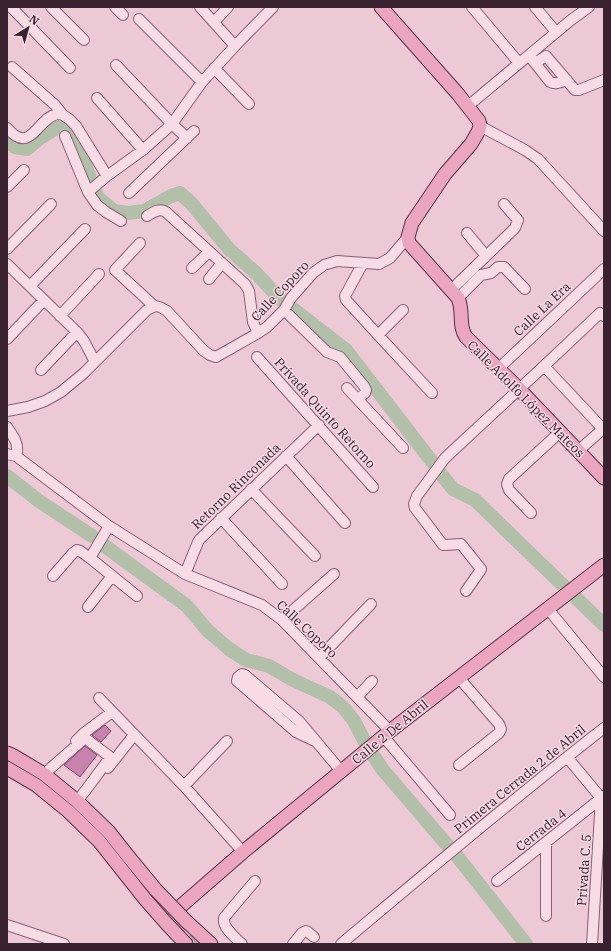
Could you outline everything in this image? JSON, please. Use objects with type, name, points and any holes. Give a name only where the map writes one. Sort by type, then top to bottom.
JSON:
[{"type":"main road","points":[[381,7],[458,94],[479,121],[480,126],[478,132],[471,144],[445,174],[412,223],[408,238],[409,243],[413,248],[454,294]]},
{"type":"main road","name":"Calle Adolfo López Mateos","points":[[454,294],[460,304],[462,333],[466,338],[519,389],[604,478]]},
{"type":"main road","name":"Calle 2 De Abril","points":[[182,905],[386,733],[604,565]]},
{"type":"main road","points":[[7,753],[44,774],[77,800],[147,869],[175,901],[182,899],[222,862],[243,852]]},
{"type":"main road","points":[[7,768],[36,785],[68,811],[99,841],[145,899],[186,944]]},
{"type":"main road","points":[[110,832],[156,890],[211,944]]},
{"type":"street","points":[[11,7],[70,68]]},
{"type":"street","points":[[51,7],[84,40]]},
{"type":"street","points":[[115,7],[123,15]]},
{"type":"street","points":[[200,7],[235,46]]},
{"type":"street","points":[[214,22],[228,7]]},
{"type":"street","points":[[88,192],[143,150],[172,124],[214,68],[273,7]]},
{"type":"street","points":[[472,7],[520,63]]},
{"type":"street","points":[[535,7],[556,32]]},
{"type":"street","points":[[468,106],[520,63],[532,59],[556,32],[589,7]]},
{"type":"street","points":[[139,19],[202,82]]},
{"type":"street","points":[[532,59],[550,82],[554,84],[567,80],[575,90],[579,90],[604,80]]},
{"type":"street","points":[[116,65],[172,124],[191,134],[129,193]]},
{"type":"street","points":[[12,67],[55,105],[76,126],[107,176]]},
{"type":"street","points":[[214,68],[249,104]]},
{"type":"street","points":[[97,98],[143,150]]},
{"type":"street","points":[[7,128],[12,134],[19,138],[27,138],[49,118],[56,114],[63,114]]},
{"type":"street","points":[[480,126],[525,150],[538,160],[604,231]]},
{"type":"street","points":[[65,136],[88,192],[98,205],[121,221]]},
{"type":"street","points":[[7,187],[24,170]]},
{"type":"street","points":[[7,249],[51,204]]},
{"type":"street","points":[[454,294],[486,256],[515,228],[518,223],[518,220],[504,204]]},
{"type":"street","points":[[147,216],[156,211],[163,210],[166,212],[248,287],[253,322],[258,333]]},
{"type":"street","points":[[30,286],[84,229]]},
{"type":"street","points":[[467,233],[486,256]]},
{"type":"street","name":"Calle Coporo","points":[[154,306],[160,306],[167,311],[204,351],[216,357],[258,333],[267,326],[284,310],[291,298],[313,273],[324,265],[337,261],[379,264],[390,258],[408,238]]},
{"type":"street","points":[[7,411],[28,407],[45,401],[61,392],[84,373],[147,310],[154,306],[114,270],[140,243]]},
{"type":"street","points":[[192,268],[209,252]]},
{"type":"street","points":[[209,279],[222,263]]},
{"type":"street","points":[[363,263],[345,296],[346,300],[432,393]]},
{"type":"street","points":[[7,264],[77,332],[84,341],[94,362]]},
{"type":"street","points":[[454,294],[481,275],[491,273],[501,266],[504,267],[525,289]]},
{"type":"street","name":"Calle La Era","points":[[498,368],[604,269]]},
{"type":"street","points":[[60,316],[99,274]]},
{"type":"street","points":[[7,339],[44,300]]},
{"type":"street","points":[[284,310],[327,352],[340,358],[364,386],[366,390],[358,399]]},
{"type":"street","points":[[378,336],[403,310]]},
{"type":"street","points":[[466,591],[481,569],[461,544],[443,545],[415,508],[414,504],[417,496],[445,458],[598,314],[604,316]]},
{"type":"street","points":[[41,370],[77,332]]},
{"type":"street","name":"Privada Quinto Retorno","points":[[257,357],[373,487]]},
{"type":"street","points":[[544,366],[603,428],[578,451]]},
{"type":"street","points":[[347,388],[403,448]]},
{"type":"street","name":"Retorno Rinconada","points":[[185,574],[198,542],[318,425]]},
{"type":"street","name":"Calle Coporo","points":[[7,427],[17,444],[18,450],[12,455],[109,526],[185,574],[262,606],[282,620],[358,697],[450,815]]},
{"type":"street","points":[[531,513],[509,490],[507,484],[509,480],[560,432]]},
{"type":"street","points":[[286,456],[345,523]]},
{"type":"street","points":[[251,489],[315,556]]},
{"type":"street","points":[[221,518],[282,584]]},
{"type":"street","points":[[90,558],[109,526]]},
{"type":"street","points":[[53,576],[77,550],[90,558],[137,596]]},
{"type":"street","points":[[282,620],[334,574]]},
{"type":"street","points":[[88,607],[112,576]]},
{"type":"street","points":[[319,658],[371,604]]},
{"type":"street","points":[[548,609],[604,677]]},
{"type":"street","points":[[317,742],[296,732],[237,681],[238,677],[242,674],[245,675],[299,721],[317,742],[341,771]]},
{"type":"street","points":[[459,678],[500,724],[501,729],[499,733],[459,766]]},
{"type":"street","points":[[358,697],[372,681]]},
{"type":"street","points":[[99,698],[184,786],[243,852]]},
{"type":"street","points":[[66,755],[84,733],[112,712]]},
{"type":"street","name":"Primera Cerrada 2 de Abril","points":[[341,944],[604,728]]},
{"type":"street","points":[[77,800],[116,759],[134,735]]},
{"type":"street","points":[[44,774],[85,738],[109,756],[109,759],[94,778],[88,789]]},
{"type":"street","points":[[184,786],[227,741]]},
{"type":"street","points":[[567,757],[603,797]]},
{"type":"street","name":"Cerrada 4","points":[[497,881],[603,797]]},
{"type":"street","name":"Privada C. 5","points":[[592,944],[603,797]]},
{"type":"street","points":[[546,843],[546,916]]},
{"type":"street","points":[[242,944],[224,925],[224,918],[255,881]]},
{"type":"street","points":[[7,925],[62,944]]},
{"type":"street","points":[[293,944],[302,933],[306,931],[314,937]]},
{"type":"building","points":[[105,725],[111,731],[101,742],[92,735]]},
{"type":"building","points":[[85,746],[97,755],[80,777],[64,765]]},
{"type":"waterway","points":[[7,140],[15,147],[27,149],[40,138],[56,128],[66,127],[78,145],[91,181]]},
{"type":"waterway","points":[[96,193],[98,198],[114,211],[128,213],[144,211],[171,196],[180,193],[192,204],[229,249],[256,273],[279,298],[346,350],[433,463]]},
{"type":"waterway","points":[[441,474],[453,489],[475,500],[604,625]]},
{"type":"waterway","points":[[7,476],[39,501],[92,536]]},
{"type":"waterway","points":[[102,544],[187,606],[207,630],[229,649],[246,660],[269,666],[293,680],[330,697],[343,707],[354,721],[366,744]]},
{"type":"waterway","points":[[371,752],[383,770],[448,846]]},
{"type":"waterway","points":[[457,856],[526,944]]},
{"type":"tunnel","points":[[182,905],[175,914],[176,921],[198,944]]}]
